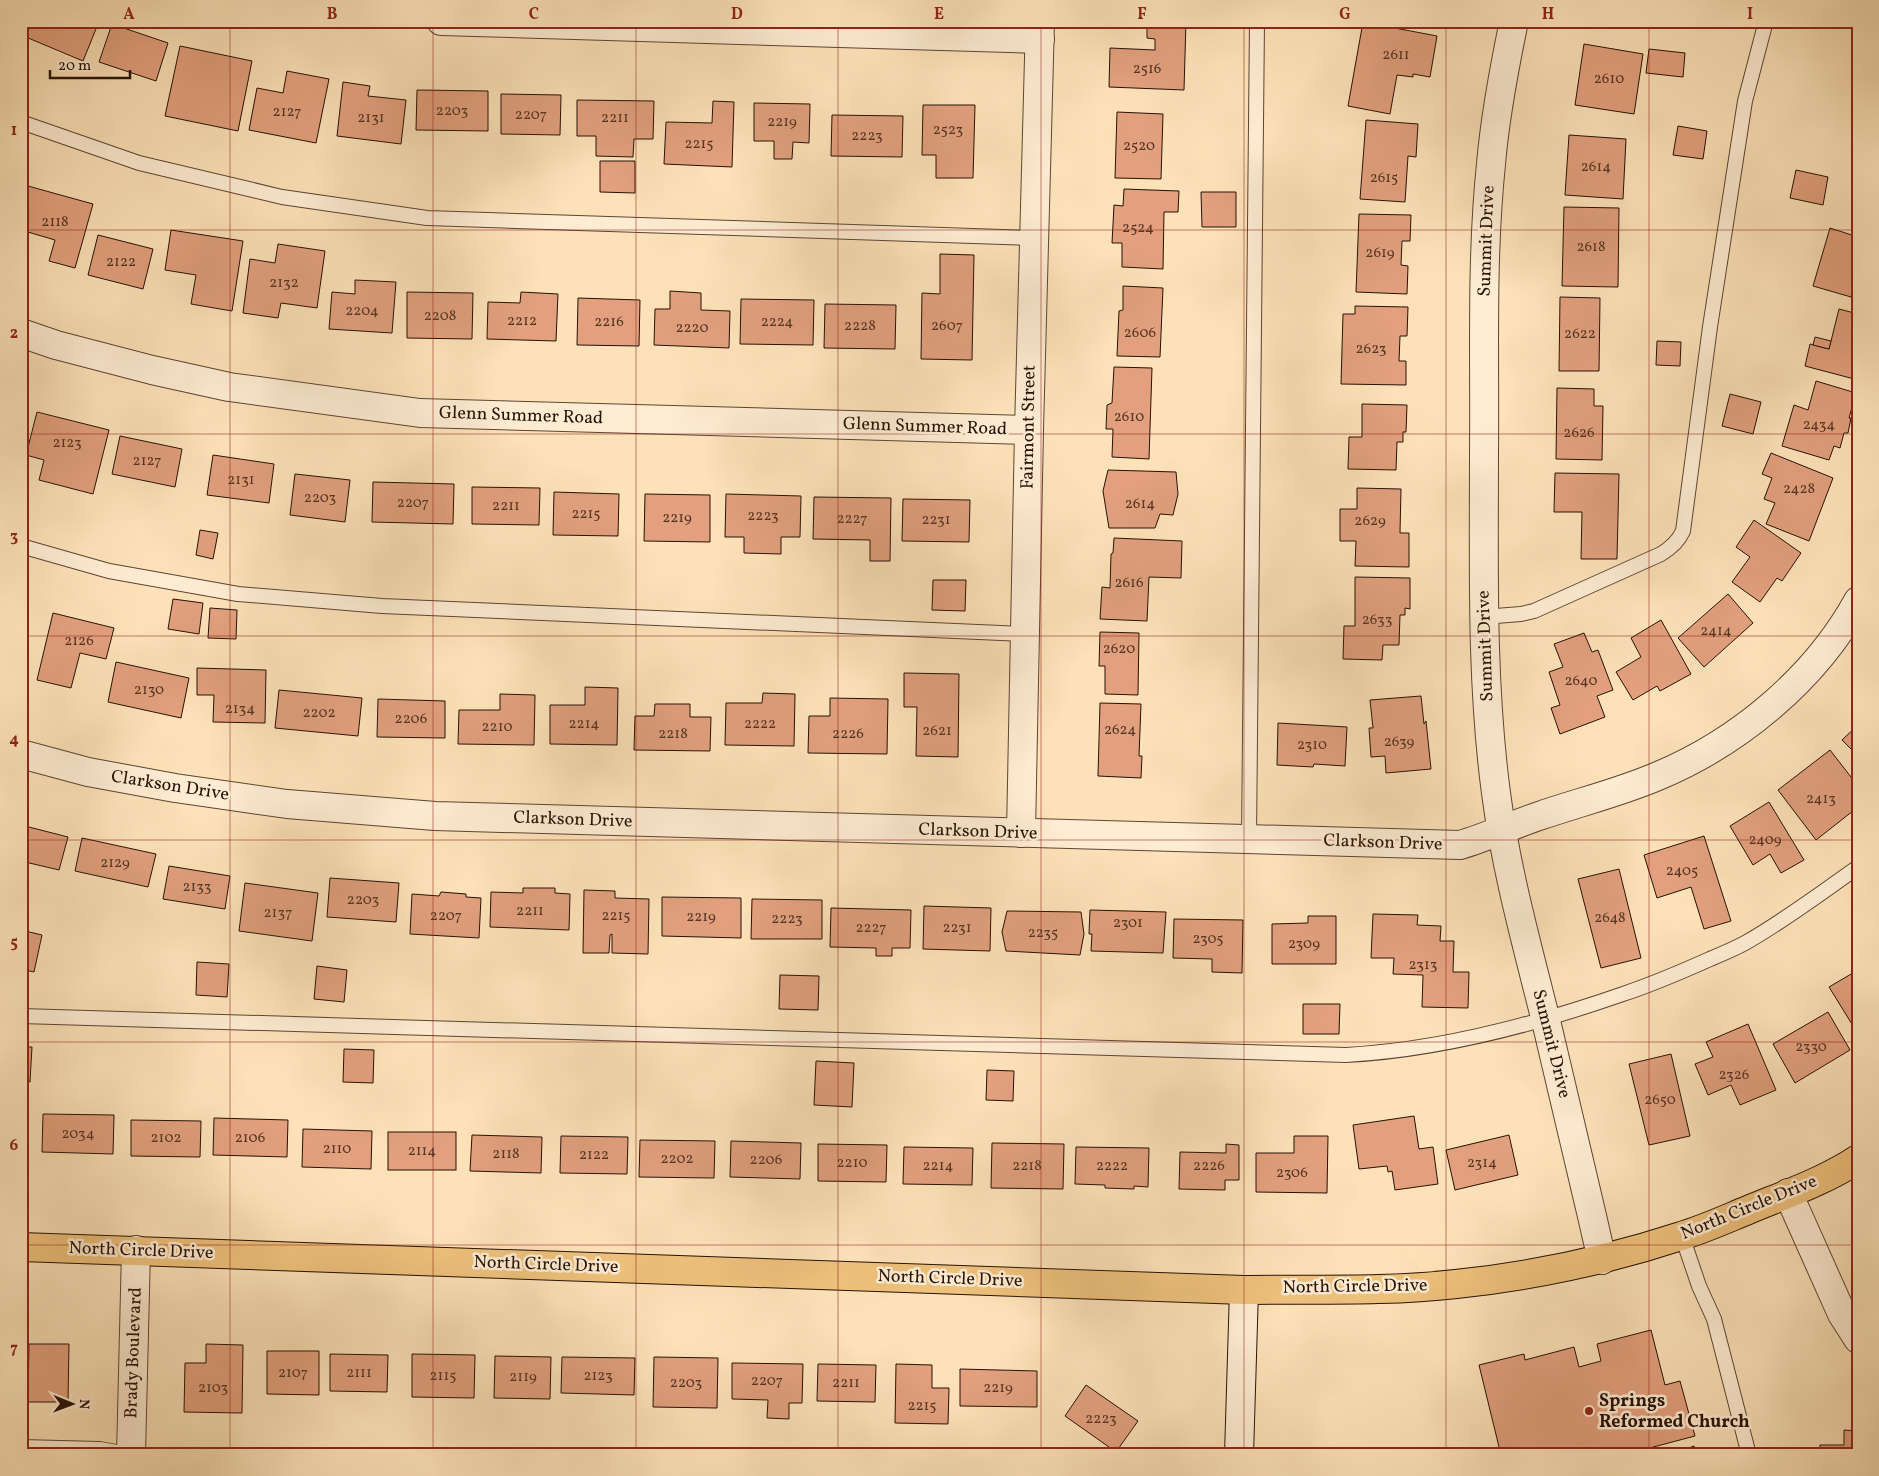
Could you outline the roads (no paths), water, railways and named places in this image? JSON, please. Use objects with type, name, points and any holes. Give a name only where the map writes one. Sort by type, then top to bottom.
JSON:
[{"type":"main road","name":"North Circle Drive","points":[[21,1247],[1244,1290],[1387,1289],[1505,1278],[1602,1260],[1682,1236],[1788,1193],[1858,1160]]},
{"type":"street","points":[[441,21],[1040,30]]},
{"type":"street","name":"Summit Drive","points":[[1514,21],[1501,82],[1490,165],[1485,268],[1485,678],[1490,744],[1502,829],[1523,934],[1602,1260]]},
{"type":"street","name":"Fairmont Street","points":[[1021,833],[1029,430],[1040,30]]},
{"type":"street","name":"Glenn Summer Road","points":[[21,333],[56,346],[229,387],[420,414],[1029,430]]},
{"type":"street","name":"Clarkson Drive","points":[[21,754],[88,772],[175,788],[287,804],[416,814],[1460,845],[1657,777],[1722,742],[1766,710],[1800,678],[1829,645],[1858,601]]},
{"type":"street","points":[[1788,1193],[1842,1314],[1858,1339]]},
{"type":"street","name":"Brady Boulevard","points":[[132,1455],[136,1250]]},
{"type":"street","points":[[1239,1455],[1244,1290]]},
{"type":"lane","points":[[1249,839],[1257,21]]},
{"type":"lane","points":[[1484,617],[1521,614],[1550,605],[1661,554],[1679,540],[1683,531],[1710,327],[1745,101],[1766,21]]},
{"type":"lane","points":[[21,122],[139,163],[282,197],[426,218],[1034,238]]},
{"type":"lane","points":[[21,546],[109,571],[238,594],[382,606],[1025,634]]},
{"type":"lane","points":[[21,1016],[1346,1054],[1381,1053],[1433,1045],[1511,1028],[1584,1008],[1662,981],[1744,944],[1806,904],[1858,867]]},
{"type":"lane","points":[[1682,1236],[1714,1319],[1749,1455]]},
{"type":"lane","points":[[21,1447],[100,1449],[132,1455]]},
{"type":"place","name":"Springs Reformed Church","points":[[1589,1411]]}]
